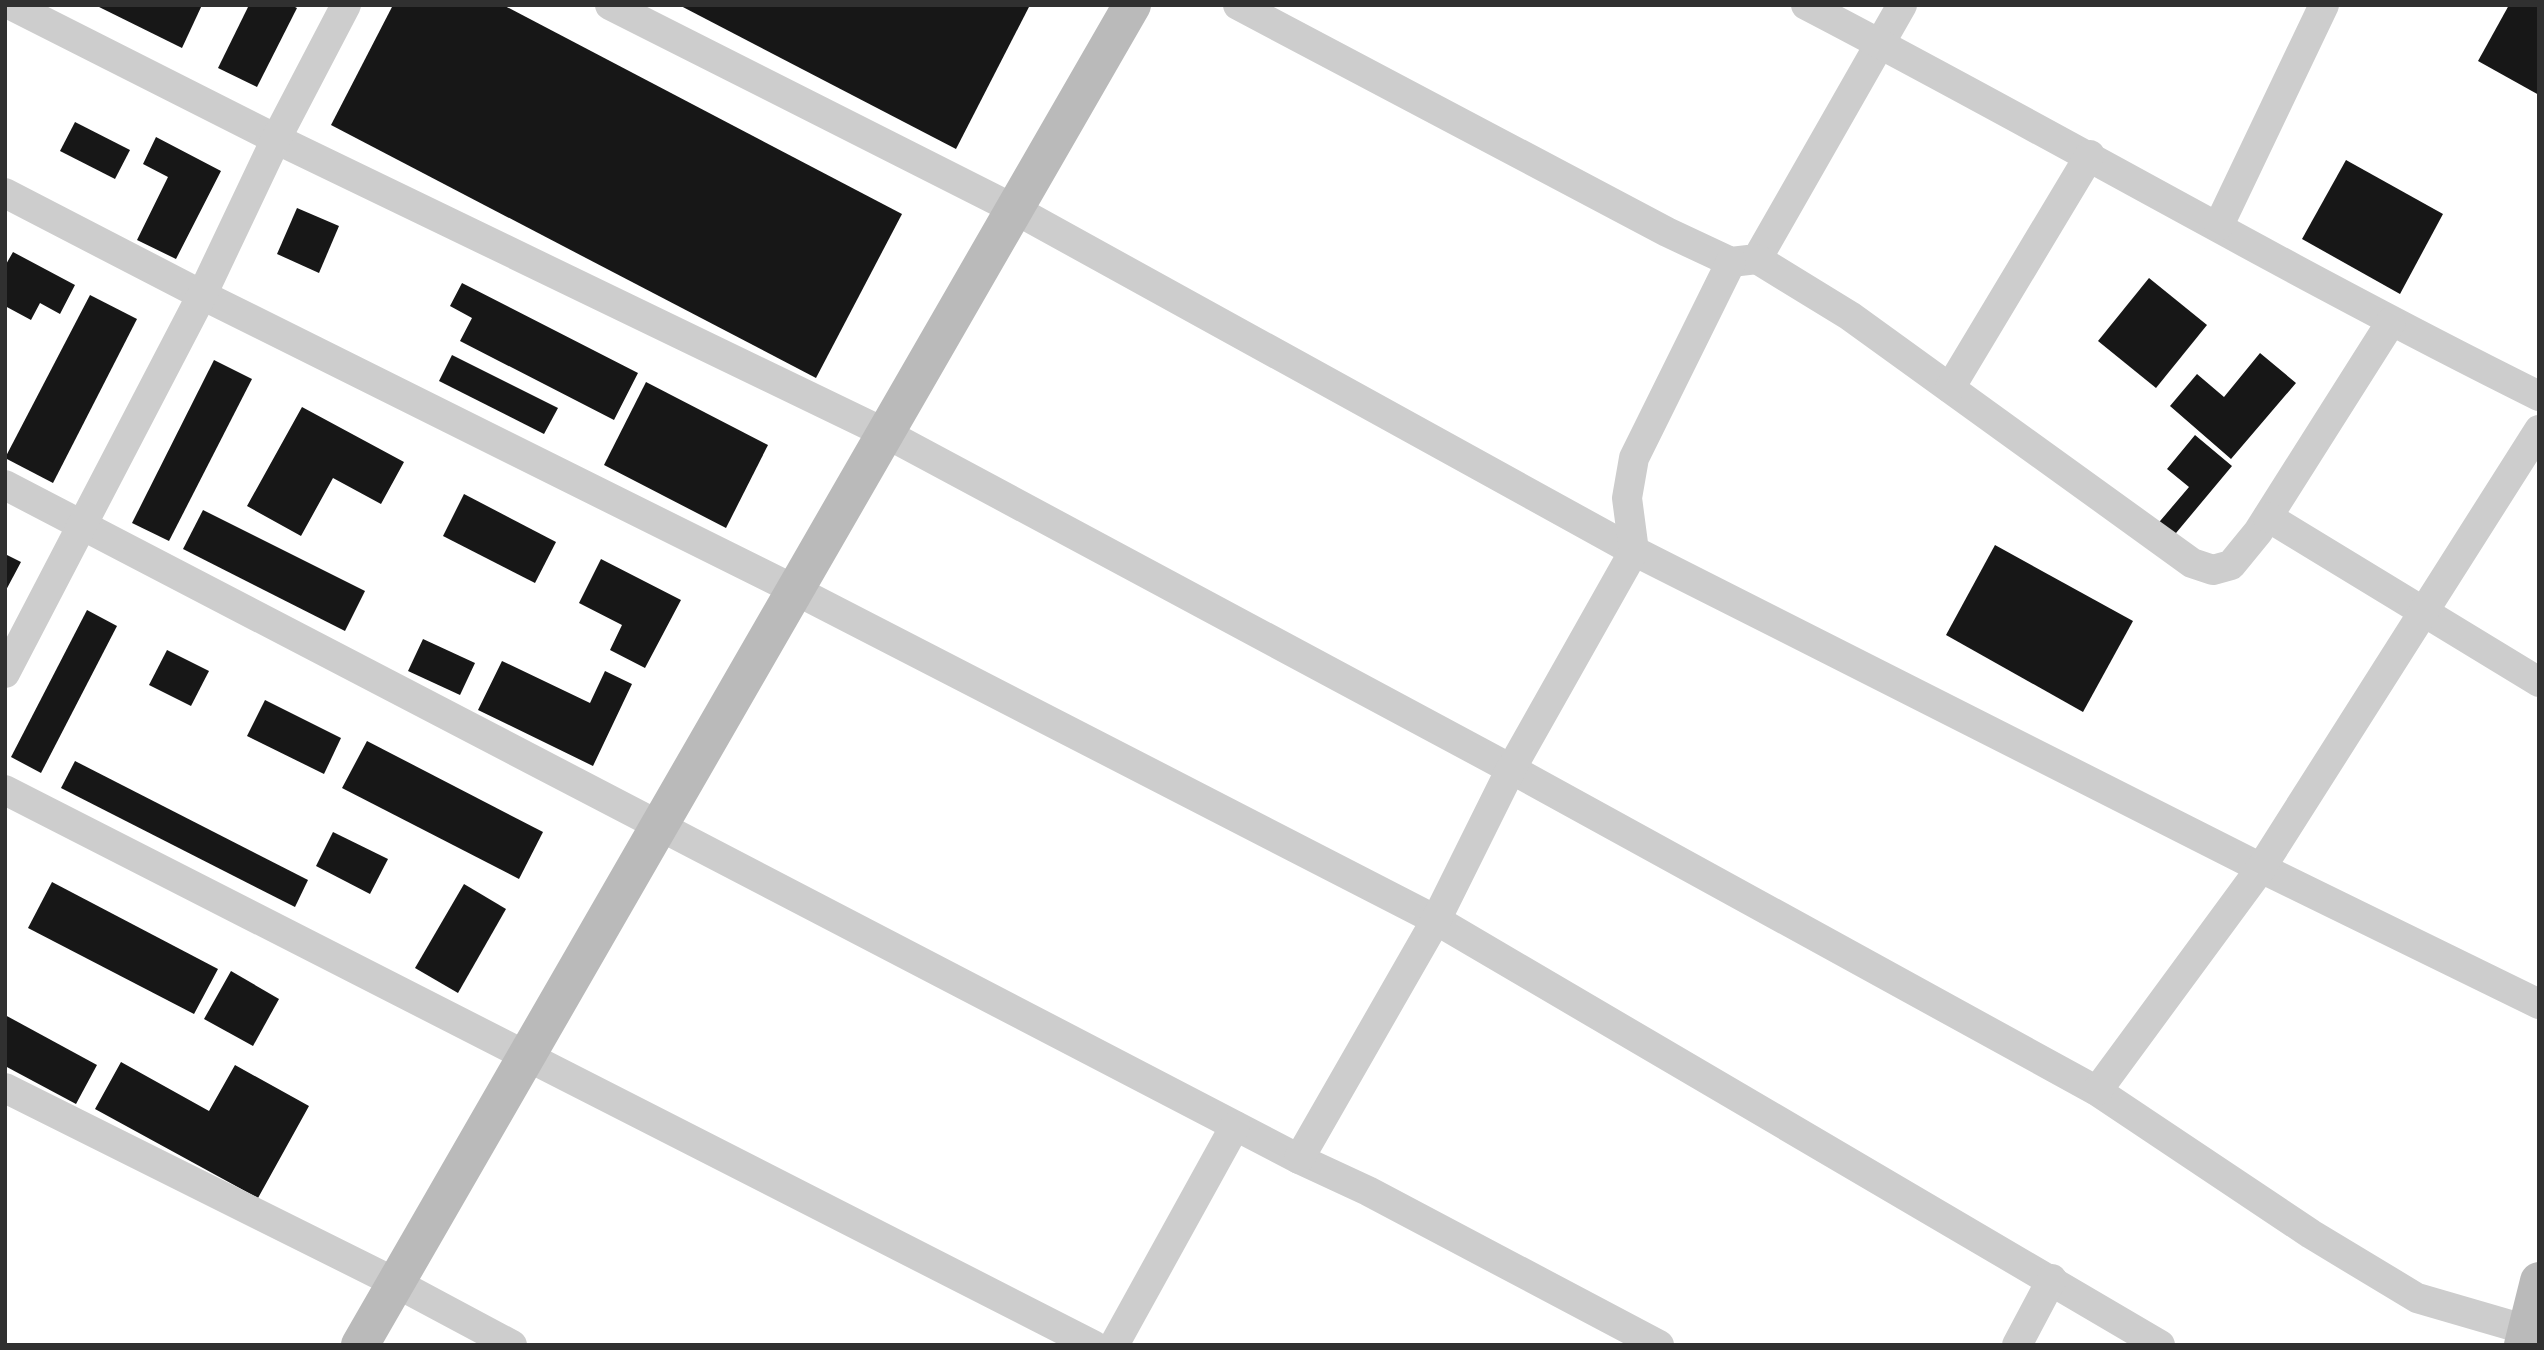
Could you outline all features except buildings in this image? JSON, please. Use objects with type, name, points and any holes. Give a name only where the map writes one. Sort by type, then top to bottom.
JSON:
[{"type":"street","points":[[11,5],[276,139],[885,433],[1511,769],[2097,1091],[2311,1234],[2417,1298],[2525,1338],[2539,1281]]},
{"type":"street","points":[[5,673],[202,295],[276,139],[346,5]]},
{"type":"street","points":[[610,5],[1014,209],[1634,551],[2260,868],[2539,1004]]},
{"type":"street","points":[[360,1345],[1132,5]]},
{"type":"street","points":[[1238,5],[1667,232],[1744,260],[1850,317],[2192,563],[2213,570],[2231,565],[2268,517],[2391,322]]},
{"type":"street","points":[[1806,5],[2090,155],[2391,322],[2539,396]]},
{"type":"street","points":[[1299,1159],[1436,920],[1511,769],[1634,551],[1627,498],[1634,458],[1744,260],[1902,5]]},
{"type":"street","points":[[2219,225],[2324,5]]},
{"type":"street","points":[[1950,388],[2090,155]]},
{"type":"street","points":[[5,193],[202,295],[795,590],[1436,920],[2052,1279],[2160,1345]]},
{"type":"street","points":[[2097,1091],[2260,868],[2539,430]]},
{"type":"street","points":[[5,485],[1235,1126],[1368,1191],[1659,1345]]},
{"type":"street","points":[[2268,517],[2423,614],[2539,682]]},
{"type":"street","points":[[5,790],[1093,1345]]},
{"type":"street","points":[[5,1088],[396,1283],[512,1345]]},
{"type":"street","points":[[1114,1345],[1235,1126]]},
{"type":"street","points":[[2017,1345],[2052,1279]]}]
